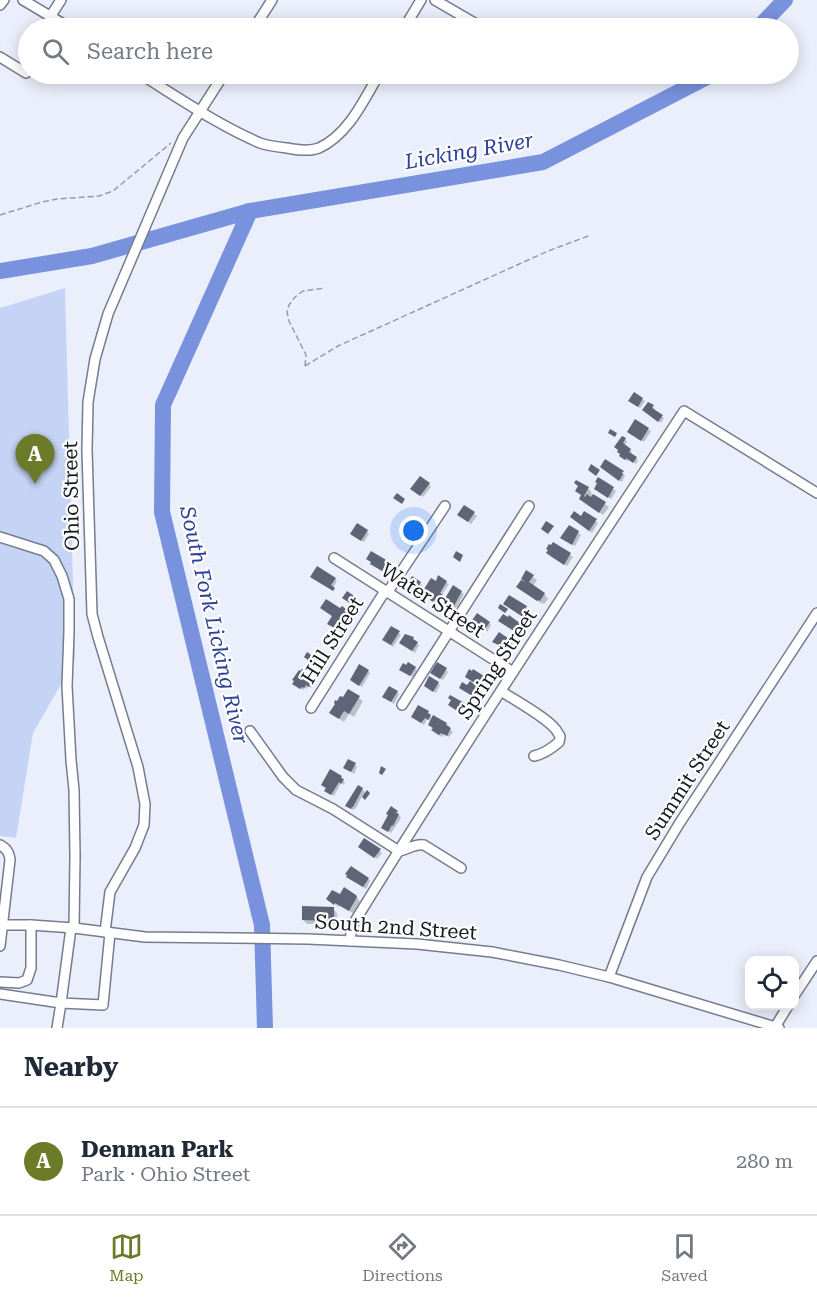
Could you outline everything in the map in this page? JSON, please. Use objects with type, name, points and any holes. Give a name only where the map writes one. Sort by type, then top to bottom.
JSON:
[{"type":"street","points":[[0,5],[4,0]]},
{"type":"street","points":[[23,0],[50,17],[61,0]]},
{"type":"street","points":[[260,18],[272,0]]},
{"type":"street","points":[[410,18],[421,0]]},
{"type":"street","points":[[435,0],[466,18]]},
{"type":"street","points":[[0,57],[18,68]]},
{"type":"street","points":[[156,84],[199,111],[262,144],[302,151],[318,149],[345,128],[373,84]]},
{"type":"street","name":"Ohio Street","points":[[61,1002],[103,1005],[110,892],[135,848],[144,825],[146,804],[138,767],[92,614],[87,450],[88,402],[93,369],[108,314],[168,172],[183,138],[217,84]]},
{"type":"street","name":"Spring Street","points":[[350,941],[352,926],[399,850],[684,411],[817,493]]},
{"type":"street","name":"Hill Street","points":[[310,708],[445,506]]},
{"type":"street","points":[[402,705],[529,507]]},
{"type":"street","points":[[0,537],[44,551],[54,560],[69,599],[67,686],[75,800],[73,928],[57,1028]]},
{"type":"street","name":"Water Street","points":[[334,558],[513,672]]},
{"type":"street","name":"Summit Street","points":[[609,977],[647,877],[817,613]]},
{"type":"street","points":[[501,691],[545,720],[560,735],[559,742],[544,753],[534,756]]},
{"type":"street","points":[[250,730],[296,790],[333,809],[399,850],[424,845],[461,868]]},
{"type":"street","points":[[0,845],[9,853],[10,860],[0,946]]},
{"type":"street","points":[[0,982],[19,983],[27,980],[31,968],[31,925]]},
{"type":"street","name":"South 2nd Street","points":[[1,926],[31,925],[73,928],[145,937],[308,939],[417,944],[492,952],[609,977],[777,1027]]},
{"type":"street","points":[[799,990],[817,961]]},
{"type":"street","points":[[0,994],[61,1002]]},
{"type":"street","points":[[777,1027],[786,1010]]},
{"type":"path","points":[[0,215],[42,202],[99,196],[112,191],[170,144],[174,136]]},
{"type":"path","points":[[325,288],[303,291],[295,297],[287,312],[289,321],[306,355],[305,366],[338,346],[591,235]]},
{"type":"shaded area","points":[[65,288],[75,660],[33,733],[16,838],[0,836],[0,308]]},
{"type":"building","points":[[634,392],[643,398],[638,407],[628,401]]},
{"type":"building","points":[[648,402],[654,405],[652,408],[663,415],[658,422],[642,410]]},
{"type":"building","points":[[635,419],[649,428],[641,441],[627,432]]},
{"type":"building","points":[[610,429],[617,433],[615,437],[608,433]]},
{"type":"building","points":[[622,436],[626,438],[623,443],[631,449],[629,452],[637,457],[633,463],[619,456],[618,450],[614,447]]},
{"type":"building","points":[[605,459],[624,471],[619,481],[600,467]]},
{"type":"building","points":[[591,464],[600,470],[596,476],[588,470]]},
{"type":"building","points":[[420,476],[430,483],[420,496],[410,489]]},
{"type":"building","points":[[598,477],[614,487],[608,498],[594,489]]},
{"type":"building","points":[[576,480],[589,487],[585,497],[587,494],[591,497],[593,494],[606,502],[599,513],[579,499],[581,495],[575,491],[578,486],[574,483]]},
{"type":"building","points":[[397,493],[405,499],[402,504],[393,498]]},
{"type":"building","points":[[464,505],[475,512],[468,522],[457,515]]},
{"type":"building","points":[[574,511],[581,516],[584,511],[597,519],[589,531],[570,517]]},
{"type":"building","points":[[546,521],[554,526],[548,534],[541,529]]},
{"type":"building","points":[[357,523],[368,530],[361,541],[350,534]]},
{"type":"building","points":[[569,525],[579,531],[572,545],[560,538]]},
{"type":"building","points":[[553,542],[571,553],[564,565],[546,553],[549,544]]},
{"type":"building","points":[[371,551],[388,561],[382,571],[366,559]]},
{"type":"building","points":[[456,551],[463,555],[460,562],[453,557]]},
{"type":"building","points":[[317,566],[336,578],[331,585],[335,588],[333,591],[310,577]]},
{"type":"building","points":[[526,570],[534,575],[529,582],[545,593],[540,601],[516,587],[521,580],[526,582],[521,579]]},
{"type":"building","points":[[438,575],[447,581],[440,593],[443,595],[438,602],[434,600],[433,602],[422,592],[431,578],[436,581]]},
{"type":"building","points":[[412,576],[421,582],[414,594],[405,588]]},
{"type":"building","points":[[453,585],[462,591],[450,610],[441,605]]},
{"type":"building","points":[[347,591],[361,602],[357,608],[342,598]]},
{"type":"building","points":[[509,595],[527,606],[525,609],[530,612],[526,619],[503,604]]},
{"type":"building","points":[[326,599],[340,608],[342,606],[346,609],[344,611],[351,616],[338,630],[327,624],[332,616],[320,608]]},
{"type":"building","points":[[500,604],[508,609],[505,613],[498,608]]},
{"type":"building","points":[[477,613],[490,622],[484,630],[471,622]]},
{"type":"building","points":[[503,614],[508,617],[509,615],[521,624],[514,631],[498,621]]},
{"type":"building","points":[[391,626],[400,631],[391,645],[382,640]]},
{"type":"building","points":[[499,632],[512,641],[507,649],[492,642]]},
{"type":"building","points":[[405,634],[414,637],[413,639],[418,642],[412,651],[399,643]]},
{"type":"building","points":[[307,652],[318,660],[314,665],[304,657]]},
{"type":"building","points":[[408,662],[416,667],[410,676],[399,670],[403,663],[406,665]]},
{"type":"building","points":[[437,662],[447,668],[440,679],[430,673]]},
{"type":"building","points":[[359,664],[369,670],[359,686],[350,680]]},
{"type":"building","points":[[302,669],[306,671],[306,675],[312,682],[309,687],[306,685],[300,689],[292,684],[294,681],[292,680]]},
{"type":"building","points":[[469,669],[487,678],[481,687],[465,677]]},
{"type":"building","points":[[429,676],[439,682],[433,692],[424,686]]},
{"type":"building","points":[[470,681],[480,689],[474,697],[459,688],[462,682],[467,685]]},
{"type":"building","points":[[389,686],[398,691],[391,702],[382,697]]},
{"type":"building","points":[[348,689],[360,696],[349,714],[344,711],[339,719],[329,713],[335,700],[337,701],[340,696],[343,697]]},
{"type":"building","points":[[450,695],[468,705],[462,714],[448,705],[451,700],[448,698]]},
{"type":"building","points":[[418,705],[429,711],[431,715],[428,720],[425,718],[421,723],[411,717]]},
{"type":"building","points":[[433,715],[451,728],[447,736],[441,733],[439,735],[431,730],[433,728],[428,725]]},
{"type":"building","points":[[348,759],[356,763],[351,772],[343,768]]},
{"type":"building","points":[[381,766],[386,769],[382,775],[379,773]]},
{"type":"building","points":[[330,769],[344,779],[341,784],[339,782],[331,795],[324,791],[326,788],[321,785]]},
{"type":"building","points":[[358,785],[363,788],[351,809],[345,806]]},
{"type":"building","points":[[367,790],[370,793],[365,800],[362,797]]},
{"type":"building","points":[[391,806],[399,814],[388,832],[381,828]]},
{"type":"building","points":[[364,838],[381,849],[374,858],[358,847]]},
{"type":"building","points":[[351,866],[369,878],[363,887],[346,877],[345,874]]},
{"type":"building","points":[[344,887],[357,897],[349,911],[326,899],[332,890],[340,894]]},
{"type":"building","points":[[302,906],[334,907],[334,921],[302,920]]},
{"type":"waterway","name":"Licking River","points":[[768,18],[785,0]]},
{"type":"waterway","name":"Licking River","points":[[0,271],[92,256],[250,211],[543,162],[694,84]]},
{"type":"waterway","name":"South Fork Licking River","points":[[250,211],[163,405],[162,512],[262,925],[265,1028]]},
{"type":"place","name":"Denman Park","points":[[35,484]]}]
